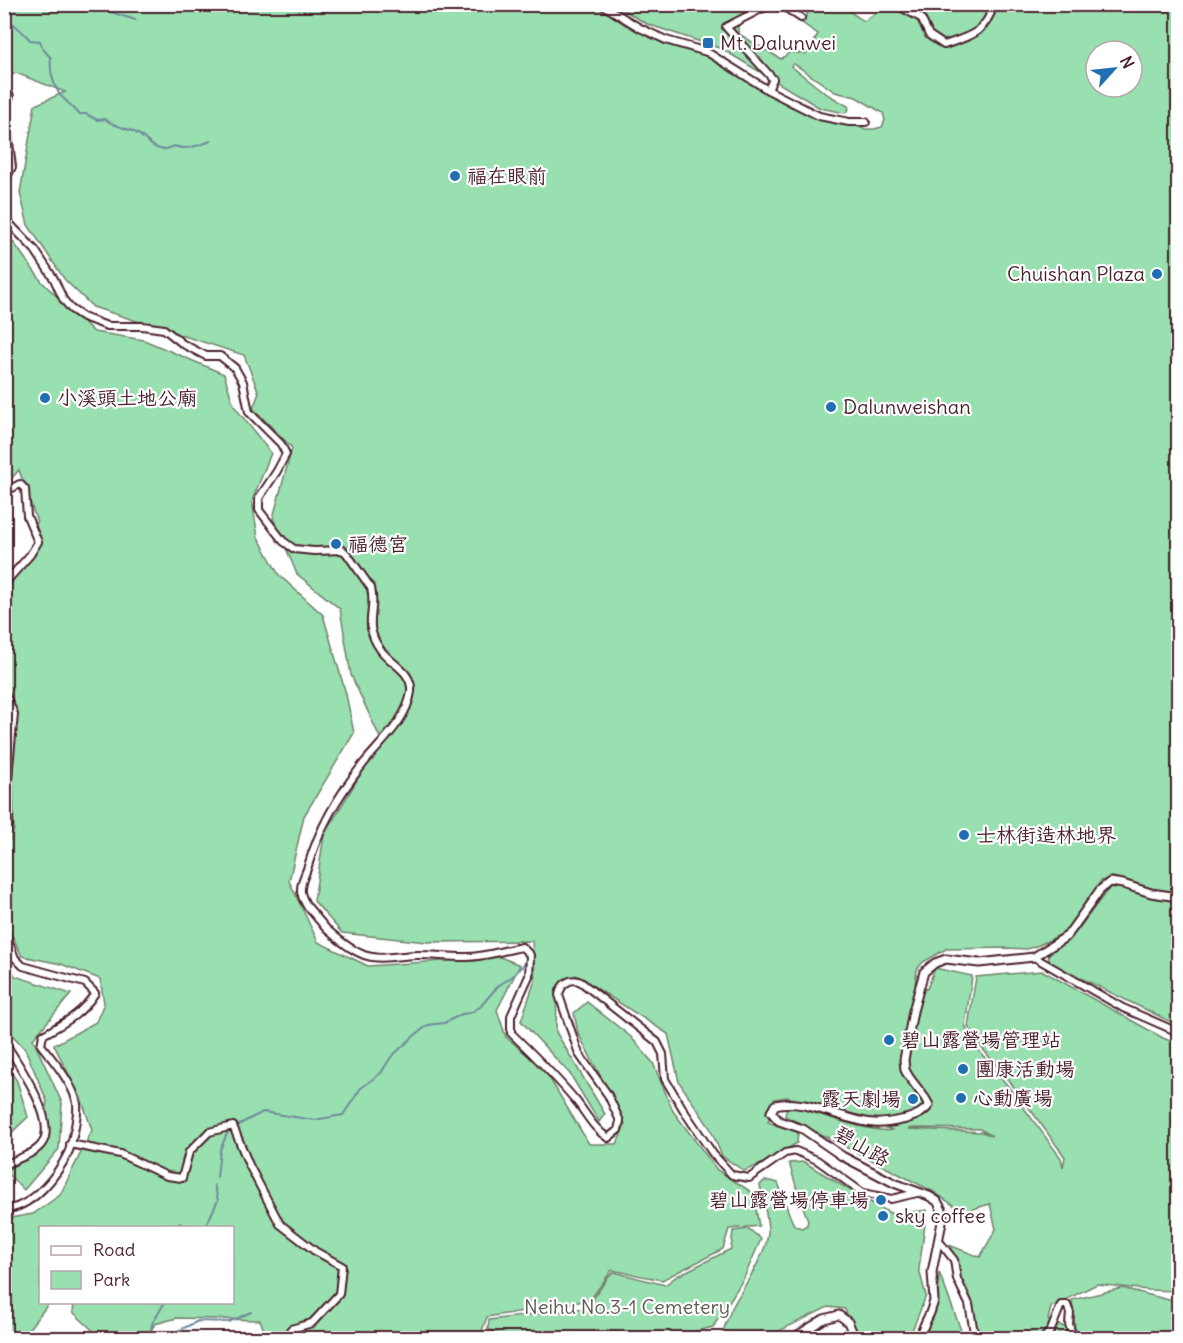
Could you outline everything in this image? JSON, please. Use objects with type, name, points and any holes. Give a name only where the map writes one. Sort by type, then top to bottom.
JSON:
[{"type":"street","points":[[601,4],[665,40],[707,52],[768,90],[819,116],[849,122],[866,122]]},
{"type":"street","points":[[768,90],[773,79],[726,27],[771,4]]},
{"type":"street","points":[[780,4],[801,18]]},
{"type":"street","points":[[895,4],[921,18],[929,35],[944,45],[978,32],[994,4]]},
{"type":"street","points":[[906,4],[918,4]]},
{"type":"street","points":[[4,92],[10,96],[7,106],[7,125],[12,167],[4,183]]},
{"type":"street","points":[[4,216],[35,250],[54,279],[63,299],[71,309],[83,317],[107,326],[142,326],[164,329],[183,344],[206,356],[220,356],[236,368],[243,382],[249,412],[282,444],[285,454],[259,498],[259,510],[283,541],[294,549],[343,550],[371,588],[373,594],[370,616],[372,632],[381,650],[410,679],[411,692],[405,709],[395,726],[339,795],[312,850],[301,890],[307,906],[320,920],[323,927],[346,946],[366,956],[418,955],[466,958],[522,947],[530,956],[529,976],[511,1016],[511,1033],[538,1058],[598,1131],[608,1138],[618,1130],[620,1121],[608,1095],[579,1054],[560,995],[560,990],[570,979],[581,982],[657,1042],[663,1054],[665,1079],[708,1146],[732,1175],[749,1178],[785,1153],[796,1151],[817,1160],[863,1193],[891,1199],[917,1193]]},
{"type":"street","points":[[4,492],[20,484],[25,489],[27,516],[38,542],[30,555],[4,584]]},
{"type":"street","points":[[4,691],[14,714],[7,787],[9,826],[4,831]]},
{"type":"street","name":"碧山路","points":[[918,1338],[934,1301],[932,1272],[943,1217],[942,1210],[929,1196],[894,1183],[842,1156],[803,1129],[779,1121],[771,1112],[775,1105],[801,1104],[874,1123],[893,1122],[923,1112],[929,1105],[905,1070],[904,1060],[913,1011],[924,972],[935,963],[946,959],[979,963],[1034,957],[1067,936],[1100,890],[1110,882],[1152,893],[1179,897]]},
{"type":"street","points":[[4,930],[15,958],[23,966],[85,983],[95,993],[72,1018],[43,1035],[41,1045],[62,1071],[77,1101],[78,1112],[69,1151],[42,1191],[18,1208],[9,1209],[4,1206]]},
{"type":"street","points":[[1034,957],[1123,1008],[1179,1032]]},
{"type":"street","points":[[4,1041],[39,1099],[47,1129],[42,1144],[32,1152],[4,1165]]},
{"type":"street","points":[[70,1144],[120,1154],[167,1176],[182,1178],[189,1152],[209,1132],[233,1126],[249,1166],[280,1224],[315,1251],[342,1266],[339,1294],[312,1323],[291,1329],[285,1338]]},
{"type":"street","points":[[939,1241],[954,1260],[957,1279],[969,1304],[975,1338]]},
{"type":"street","points":[[1044,1338],[1051,1330],[1061,1305],[1066,1305],[1070,1313],[1069,1324],[1073,1338]]},
{"type":"street","points":[[793,1338],[824,1319],[839,1315],[848,1322],[855,1338]]},
{"type":"green space","points":[[4,5],[597,5],[624,24],[664,44],[706,56],[791,107],[828,121],[874,129],[882,127],[885,120],[883,113],[856,97],[835,92],[794,64],[791,66],[825,93],[848,106],[849,109],[845,113],[820,108],[722,49],[647,24],[615,5],[751,5],[739,22],[739,34],[781,59],[790,52],[806,54],[818,34],[802,23],[809,11],[801,5],[846,5],[853,14],[864,21],[878,11],[873,5],[1178,5],[1178,893],[1160,891],[1113,877],[1101,881],[1071,925],[1060,935],[1027,949],[946,949],[923,962],[917,969],[915,984],[927,989],[935,968],[972,976],[965,1025],[972,1042],[1061,1158],[1063,1167],[1065,1157],[1011,1083],[976,1041],[968,1026],[976,977],[1043,971],[1163,1038],[1178,1044],[1178,1291],[1097,1284],[1051,1307],[1048,1320],[1067,1328],[1066,1338],[980,1338],[969,1299],[949,1245],[980,1257],[996,1229],[990,1204],[963,1212],[934,1192],[785,1116],[786,1110],[795,1107],[859,1126],[892,1130],[811,1103],[787,1097],[775,1099],[768,1122],[798,1132],[797,1143],[766,1162],[744,1171],[722,1156],[710,1128],[679,1082],[668,1034],[576,975],[557,989],[556,1032],[605,1114],[599,1122],[570,1074],[521,1021],[535,980],[532,941],[427,942],[342,933],[314,901],[324,835],[381,740],[351,675],[340,609],[297,574],[273,518],[292,448],[253,408],[259,393],[244,355],[93,307],[65,280],[28,225],[20,193],[35,105],[65,92],[16,73],[5,78]],"holes":[[[908,1129],[980,1129],[992,1136],[982,1132]]]},
{"type":"green space","points":[[4,229],[42,282],[94,332],[144,340],[224,374],[234,406],[271,453],[252,501],[258,537],[279,575],[323,615],[346,694],[354,733],[304,816],[289,881],[318,942],[368,966],[500,957],[520,965],[497,1010],[506,1037],[544,1069],[589,1144],[617,1144],[625,1124],[578,1033],[574,1013],[587,1002],[631,1037],[653,1063],[673,1111],[717,1170],[753,1193],[759,1226],[729,1229],[723,1249],[662,1280],[612,1270],[590,1300],[487,1317],[482,1331],[499,1338],[267,1338],[260,1320],[177,1318],[155,1324],[146,1338],[101,1338],[73,1312],[74,1304],[234,1304],[234,1226],[182,1226],[181,1223],[164,1226],[39,1226],[39,1304],[48,1304],[23,1338],[5,1338],[5,1219],[33,1214],[60,1195],[92,1130],[81,1098],[54,1045],[96,1022],[104,1003],[100,979],[61,964],[22,956],[5,921],[5,852],[14,830],[12,718],[4,671],[5,591],[30,552],[37,522],[19,470],[10,480],[5,481]]},
{"type":"green space","points":[[1114,885],[1178,900],[1178,1024],[1054,965],[1049,960],[1049,953],[1076,932],[1109,888]]},
{"type":"green space","points":[[4,956],[15,976],[71,994],[33,1039],[62,1103],[59,1149],[24,1190],[5,1171],[38,1152],[47,1101],[25,1049],[5,1027]]},
{"type":"green space","points":[[4,1061],[17,1081],[28,1117],[5,1139]]},
{"type":"green space","points":[[804,1162],[892,1214],[927,1210],[919,1269],[926,1296],[909,1338],[856,1338],[845,1309],[828,1307],[777,1332],[771,1338],[720,1338],[730,1312],[759,1260],[767,1240],[767,1220],[760,1185],[764,1181],[778,1183],[795,1226],[802,1228],[807,1225],[808,1220],[789,1163]]},
{"type":"green space","name":"Neihu No.3-1 Cemetery","points":[[749,1229],[761,1239],[744,1278],[713,1327],[689,1333],[682,1338],[506,1338],[488,1329],[489,1320],[587,1308],[608,1277],[614,1272],[665,1285],[677,1276],[731,1249],[733,1231]]},
{"type":"green space","points":[[939,1272],[964,1338],[920,1338],[938,1302]]},
{"type":"green space","points":[[1122,1288],[1169,1300],[1178,1300],[1178,1338],[1076,1338],[1072,1300]]},
{"type":"waterway","points":[[96,4],[136,20]]},
{"type":"waterway","points":[[4,14],[30,40],[40,41],[43,49],[51,58],[51,73],[58,92],[79,114],[86,114],[97,120],[105,119],[136,133],[160,149],[174,146],[188,148],[211,141]]},
{"type":"waterway","points":[[234,1127],[263,1112],[314,1120],[343,1115],[361,1088],[381,1073],[391,1057],[414,1036],[428,1025],[444,1023],[480,1007],[498,986],[513,976],[527,961]]},
{"type":"waterway","points":[[217,1177],[220,1150],[229,1129]]},
{"type":"waterway","points":[[206,1226],[218,1200],[214,1185]]},
{"type":"waterway","points":[[164,1304],[152,1324],[150,1338],[168,1336],[198,1321],[229,1322],[251,1312]]},
{"type":"place","name":"Mt. Dalunwei","points":[[708,43]]},
{"type":"place","name":"福在眼前","points":[[455,176]]},
{"type":"place","name":"Chuishan Plaza","points":[[1157,274]]},
{"type":"place","name":"小溪頭土地公廟","points":[[45,398]]},
{"type":"place","name":"Dalunweishan","points":[[831,407]]},
{"type":"place","name":"福德宮","points":[[336,544]]},
{"type":"place","name":"士林街造林地界","points":[[964,835]]},
{"type":"place","name":"碧山露營場管理站","points":[[889,1040]]},
{"type":"place","name":"團康活動場","points":[[963,1069]]},
{"type":"place","name":"心動廣場","points":[[961,1098]]},
{"type":"place","name":"露天劇場","points":[[913,1099]]},
{"type":"place","name":"碧山露營場停車場","points":[[881,1200]]},
{"type":"place","name":"sky coffee","points":[[883,1216]]}]
